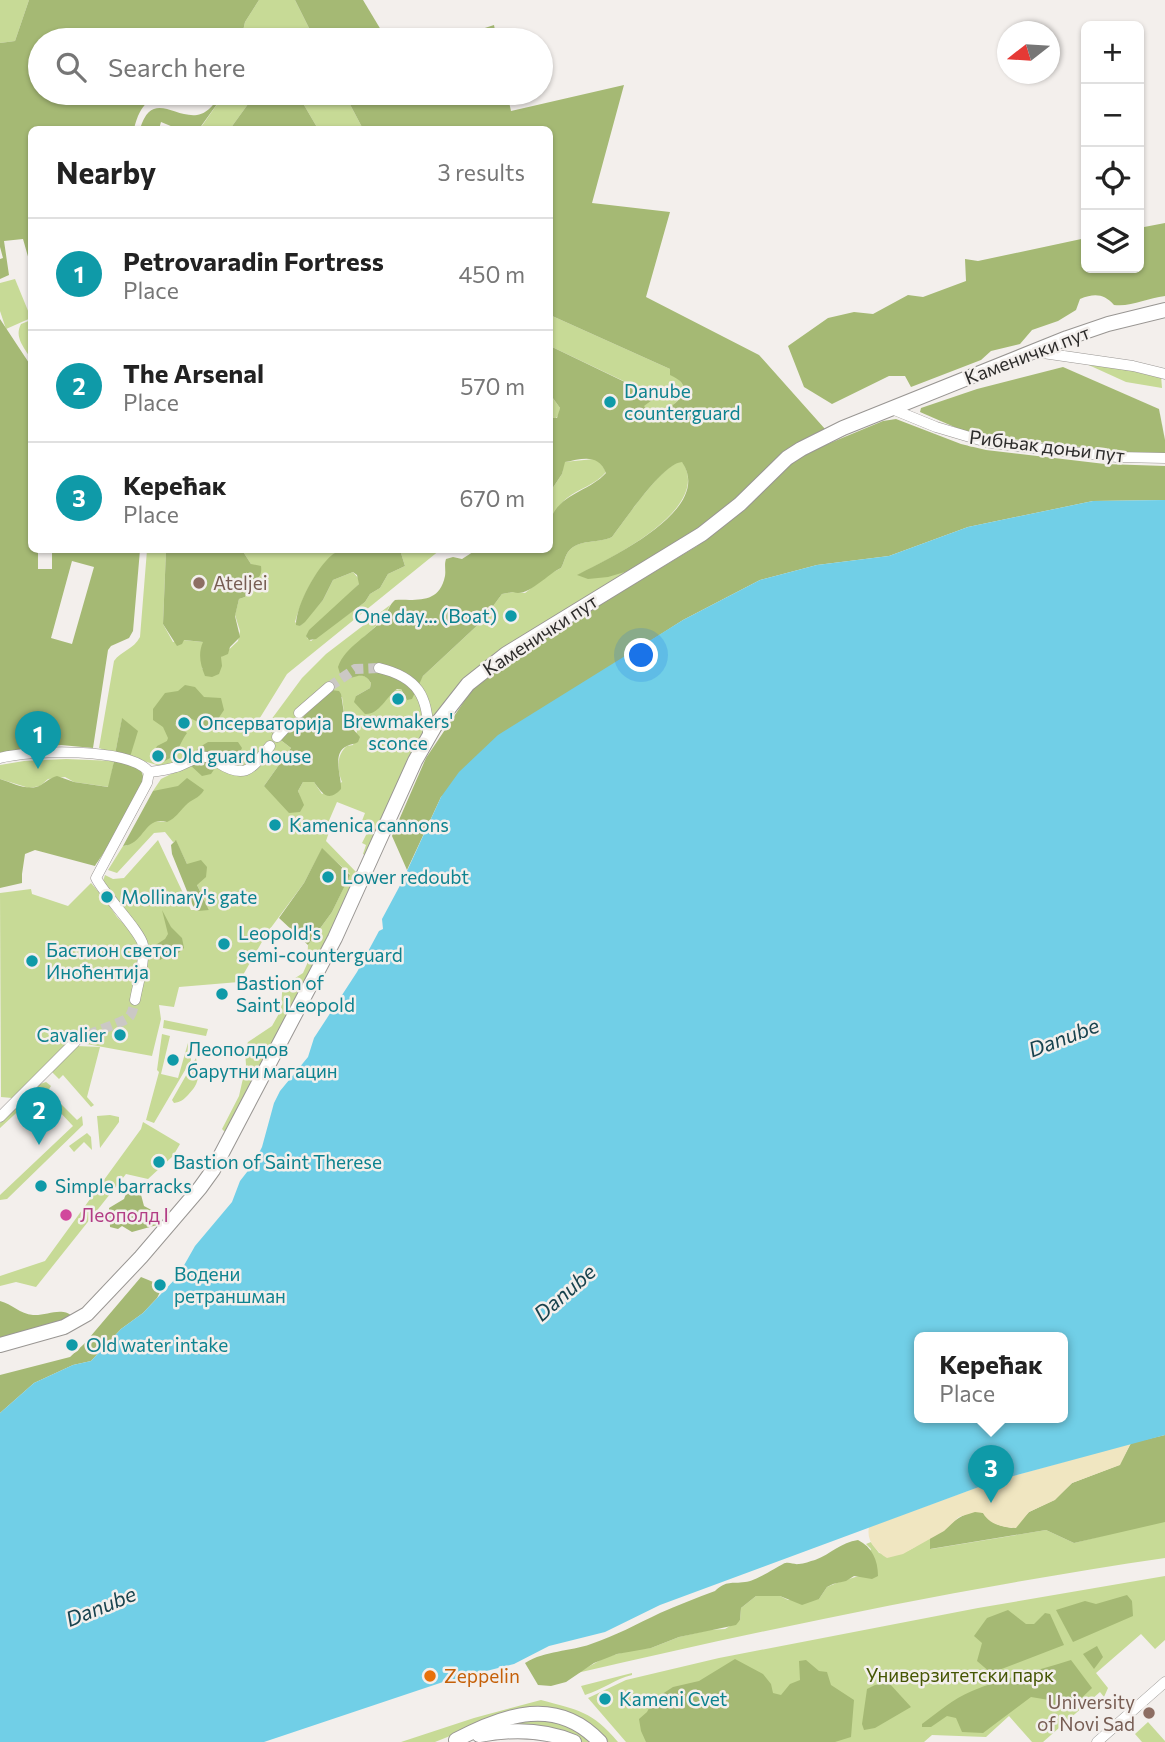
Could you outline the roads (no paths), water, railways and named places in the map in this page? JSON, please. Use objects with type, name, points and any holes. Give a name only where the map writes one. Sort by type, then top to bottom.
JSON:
[{"type":"main road","name":"Каменички пут","points":[[0,1345],[64,1326],[86,1314],[141,1257],[213,1170],[335,938],[428,738],[445,711],[468,684],[506,654],[702,534],[740,504],[800,449],[892,409],[1108,324],[1165,310]]},
{"type":"main road","points":[[453,1741],[500,1720],[553,1713],[578,1723],[600,1742]]},
{"type":"main road","points":[[453,1741],[496,1732],[533,1732],[574,1742]]},
{"type":"street","points":[[1035,352],[1133,366],[1165,374]]},
{"type":"street","name":"Рибњак доњи пут","points":[[892,409],[936,427],[990,443],[1117,457],[1165,458]]},
{"type":"street","points":[[379,668],[397,673],[411,681],[419,691],[427,712],[428,738]]},
{"type":"street","points":[[299,713],[329,687]]},
{"type":"street","points":[[0,758],[38,752],[96,754],[137,762],[149,772],[169,769],[204,757],[211,758],[231,771],[244,772],[254,766],[288,725]]},
{"type":"street","points":[[135,1000],[143,945],[138,934],[107,897],[96,878],[147,783],[149,772]]},
{"type":"street","points":[[0,1117],[75,1042]]},
{"type":"street","points":[[1097,1742],[1165,1682]]},
{"type":"water","name":"Danube","points":[[1165,500],[1165,1435],[995,1481],[660,1605],[605,1632],[549,1646],[514,1664],[443,1682],[264,1742],[0,1742],[0,1413],[34,1383],[73,1365],[91,1361],[178,1276],[195,1246],[232,1202],[240,1181],[262,1147],[280,1091],[308,1057],[314,1038],[357,972],[379,931],[383,929],[382,919],[404,878],[410,877],[407,871],[441,797],[459,772],[498,735],[683,620],[760,580],[817,565],[889,556],[968,527],[1093,501]]},
{"type":"tunnel","points":[[329,687],[355,669],[379,668]]},
{"type":"tunnel","points":[[75,1042],[127,1019],[135,1000]]},
{"type":"place","name":"Danube counterguard","points":[[610,402]]},
{"type":"place","name":"Ateljei","points":[[199,583]]},
{"type":"place","name":"One day… (Boat)","points":[[511,616]]},
{"type":"place","name":"Brewmakers' sconce","points":[[398,699]]},
{"type":"place","name":"Опсерваторија","points":[[184,723]]},
{"type":"place","name":"Old guard house","points":[[158,756]]},
{"type":"place","name":"Petrovaradin Fortress","points":[[38,769]]},
{"type":"place","name":"Kamenica cannons","points":[[275,825]]},
{"type":"place","name":"Lower redoubt","points":[[328,877]]},
{"type":"place","name":"Mollinary's gate","points":[[107,897]]},
{"type":"place","name":"Leopold's semi-counterguard","points":[[224,944]]},
{"type":"place","name":"Бастион светог Иноћентија","points":[[32,961]]},
{"type":"place","name":"Bastion of Saint Leopold","points":[[222,994]]},
{"type":"place","name":"Cavalier","points":[[120,1035]]},
{"type":"place","name":"Леополдов барутни магацин","points":[[173,1060]]},
{"type":"place","name":"The Arsenal","points":[[39,1145]]},
{"type":"place","name":"Bastion of Saint Therese","points":[[159,1162]]},
{"type":"place","name":"Simple barracks","points":[[41,1186]]},
{"type":"place","name":"Леополд I","points":[[66,1215]]},
{"type":"place","name":"Водени ретраншман","points":[[160,1285]]},
{"type":"place","name":"Old water intake","points":[[72,1345]]},
{"type":"place","name":"Керећак","points":[[991,1503]]},
{"type":"place","name":"Zeppelin","points":[[430,1676]]},
{"type":"place","name":"Kameni Cvet","points":[[605,1699]]},
{"type":"place","name":"University of Novi Sad","points":[[1149,1713]]},
{"type":"park label","name":"Универзитетски парк","points":[[960,1675]]}]
